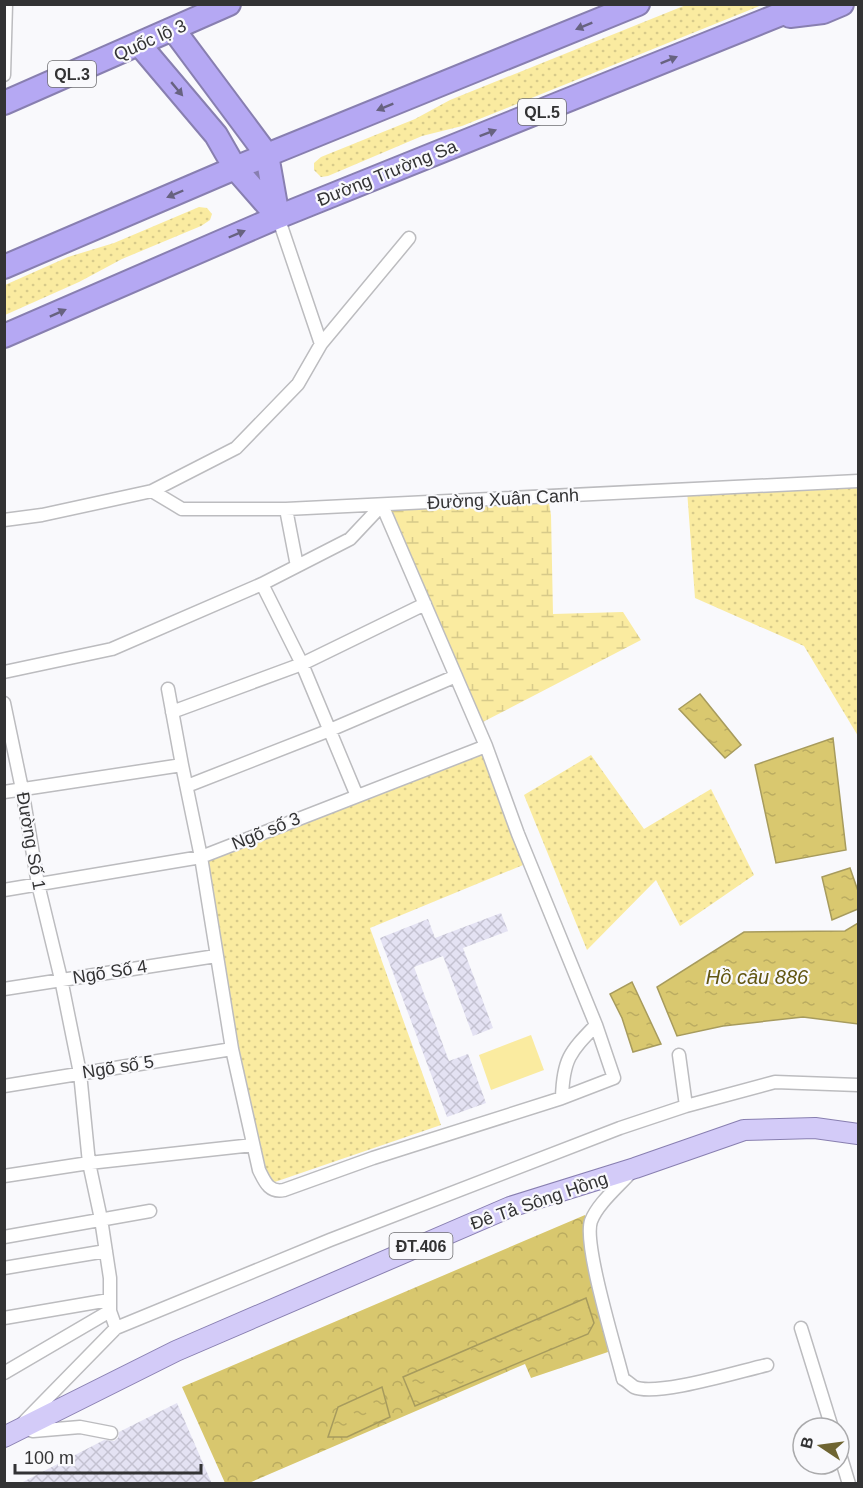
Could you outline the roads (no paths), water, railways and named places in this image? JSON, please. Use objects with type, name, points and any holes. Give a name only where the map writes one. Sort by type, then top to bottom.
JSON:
[{"type":"highway","name":"Quốc lộ 3","points":[[4,103],[229,4]]},
{"type":"highway","points":[[4,267],[235,168],[638,4]]},
{"type":"highway","name":"Đường Trường Sa","points":[[4,336],[278,217],[806,4]]},
{"type":"highway","name":"Đường Trường Sa","points":[[773,18],[823,12],[842,4]]},
{"type":"highway","points":[[173,29],[267,155],[278,217]]},
{"type":"highway","points":[[139,44],[216,135],[235,168],[278,217]]},
{"type":"main road","name":"Đê Tả Sông Hồng","points":[[13,1431],[176,1351],[510,1207],[635,1168],[744,1130],[815,1128],[858,1134]]},
{"type":"street","points":[[4,75],[6,4]]},
{"type":"street","points":[[278,217],[321,344]]},
{"type":"street","points":[[4,520],[42,515],[152,491],[236,448],[298,384],[321,344],[409,238]]},
{"type":"street","name":"Đường Xuân Canh","points":[[152,491],[182,509],[286,509],[858,481]]},
{"type":"street","points":[[4,672],[112,649],[262,584],[350,539],[382,505],[486,746],[518,834],[596,1025],[615,1078],[562,1098],[276,1192],[266,1185],[259,1170],[232,1049],[201,857],[168,689]]},
{"type":"street","points":[[286,509],[297,566]]},
{"type":"street","points":[[262,584],[302,664],[357,796]]},
{"type":"street","points":[[172,712],[302,664],[425,604]]},
{"type":"street","points":[[187,786],[330,730],[456,676]]},
{"type":"street","name":"Đường Số 1","points":[[4,703],[22,789],[38,884],[62,979],[80,1073],[89,1163],[101,1219],[110,1278],[110,1306],[116,1328]]},
{"type":"street","name":"Ngõ số 3","points":[[38,884],[201,857],[486,746]]},
{"type":"street","points":[[4,792],[182,765]]},
{"type":"street","points":[[4,890],[38,884]]},
{"type":"street","name":"Ngõ Số 4","points":[[4,989],[216,956]]},
{"type":"street","points":[[562,1098],[566,1062],[573,1049],[596,1025]]},
{"type":"street","name":"Ngõ số 5","points":[[4,1086],[232,1049]]},
{"type":"street","points":[[679,1054],[686,1106]]},
{"type":"street","points":[[13,1431],[116,1328],[330,1240],[567,1148],[686,1106],[775,1082],[858,1085]]},
{"type":"street","points":[[4,1176],[89,1163],[253,1145]]},
{"type":"street","points":[[635,1168],[596,1212],[590,1223],[592,1260],[623,1378],[635,1387],[652,1389],[686,1384],[767,1365]]},
{"type":"street","points":[[4,1237],[150,1211]]},
{"type":"street","points":[[4,1268],[106,1251]]},
{"type":"street","points":[[4,1318],[110,1306]]},
{"type":"street","points":[[4,1373],[110,1306]]},
{"type":"street","points":[[801,1328],[828,1416]]},
{"type":"street","points":[[13,1431],[80,1427],[111,1433]]},
{"type":"water","points":[[700,694],[741,745],[725,758],[679,709]]},
{"type":"water","points":[[833,738],[846,850],[776,863],[755,765]]},
{"type":"water","points":[[850,868],[858,891],[858,909],[832,920],[822,877]]},
{"type":"water","name":"Hồ câu 886","points":[[858,923],[858,1024],[803,1017],[723,1026],[677,1036],[657,987],[744,932],[845,931]]},
{"type":"water","points":[[632,982],[661,1044],[633,1052],[622,1018],[610,994]]},
{"type":"water","points":[[586,1298],[594,1323],[588,1334],[415,1406],[403,1377]]},
{"type":"water","points":[[382,1387],[390,1417],[347,1437],[328,1437],[338,1407]]}]
